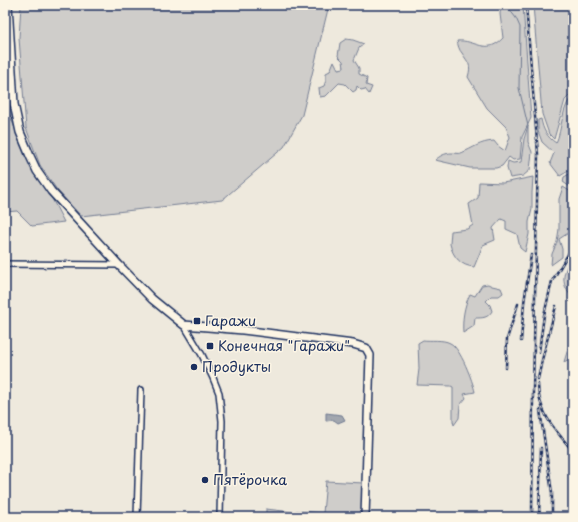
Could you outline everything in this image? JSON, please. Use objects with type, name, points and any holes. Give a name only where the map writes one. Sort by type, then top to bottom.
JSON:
[{"type":"main road","points":[[8,5],[14,104],[20,132],[38,171],[51,192],[152,299],[184,325],[243,330],[353,344],[366,348],[370,355],[365,517]]},
{"type":"street","points":[[5,264],[119,265]]},
{"type":"street","points":[[184,325],[202,355],[219,394],[222,420],[220,517]]},
{"type":"street","points":[[137,517],[141,390]]},
{"type":"shaded area","points":[[21,5],[329,5],[302,115],[284,147],[222,200],[81,216],[57,190],[40,165],[26,128],[19,38]]},
{"type":"shaded area","points":[[501,5],[523,5],[531,118],[522,137],[520,159],[513,160],[509,157],[502,166],[496,168],[470,168],[435,160],[445,154],[461,153],[480,144],[494,141],[505,151],[510,137],[506,127],[487,108],[468,77],[470,69],[469,64],[460,50],[457,41],[469,42],[480,46],[491,46],[497,43],[503,38],[500,14]]},
{"type":"shaded area","points":[[533,5],[573,5],[573,92],[565,100],[554,139],[549,134],[542,114]]},
{"type":"shaded area","points":[[346,39],[364,44],[359,48],[354,60],[359,68],[359,74],[367,78],[366,85],[372,87],[369,94],[365,89],[361,90],[357,86],[356,90],[353,92],[345,84],[339,83],[326,96],[320,97],[319,88],[324,86],[326,73],[330,71],[334,61],[338,69],[344,68],[343,61],[338,56],[340,43]]},
{"type":"shaded area","points":[[5,82],[9,113],[25,155],[47,189],[64,222],[32,226],[17,211],[5,212]]},
{"type":"shaded area","points":[[573,96],[573,168],[560,176],[550,163],[554,153],[542,142],[538,131],[538,120],[541,119],[546,133],[556,143],[567,105]]},
{"type":"shaded area","points":[[528,126],[528,142],[532,152],[530,170],[523,176],[510,178],[507,168],[508,161],[513,163],[521,162],[524,139]]},
{"type":"shaded area","points":[[573,172],[573,189],[563,182],[564,177]]},
{"type":"shaded area","points":[[533,177],[532,209],[525,252],[520,248],[517,234],[506,229],[506,221],[501,219],[493,228],[495,240],[483,245],[474,267],[461,263],[455,257],[450,244],[451,231],[467,229],[473,225],[469,204],[478,198],[479,182],[503,183]]},
{"type":"shaded area","points":[[563,187],[573,193],[573,230],[559,239],[562,249],[562,257],[551,265],[552,254],[557,242],[559,229],[559,199]]},
{"type":"shaded area","points":[[573,255],[573,298],[565,287],[564,276]]},
{"type":"shaded area","points":[[488,284],[501,288],[503,293],[499,296],[491,296],[486,301],[490,305],[492,311],[485,317],[475,318],[474,326],[463,333],[464,313],[470,294],[475,296],[482,285]]},
{"type":"shaded area","points":[[573,332],[573,357],[564,362]]},
{"type":"shaded area","points":[[423,340],[444,341],[454,346],[466,365],[472,381],[475,392],[464,394],[466,398],[460,405],[459,418],[454,425],[453,387],[417,385],[419,369],[418,343]]},
{"type":"shaded area","points":[[326,413],[342,415],[345,420],[338,423],[334,420],[326,421]]},
{"type":"shaded area","points":[[326,481],[363,483],[362,517],[296,517],[296,511],[323,513]]},
{"type":"shaded area","points":[[266,509],[292,512],[292,517],[266,517]]},
{"type":"waterway","points":[[509,5],[509,9],[516,18],[520,27],[519,88],[528,126]]},
{"type":"railway","points":[[526,5],[538,154],[532,517]]},
{"type":"railway","points":[[539,352],[544,315],[552,281],[573,246]]},
{"type":"railway","points":[[521,341],[524,303],[531,255]]},
{"type":"railway","points":[[506,368],[507,339],[518,304]]},
{"type":"railway","points":[[538,379],[556,306]]},
{"type":"railway","points":[[538,384],[541,404],[544,412],[554,428],[573,451]]},
{"type":"railway","points":[[540,410],[552,493],[552,517]]},
{"type":"railway","points":[[539,517],[541,448]]},
{"type":"place","name":"Гаражи","points":[[197,321]]},
{"type":"place","name":"Конечная \"Гаражи\"","points":[[210,346]]},
{"type":"place","name":"Продукты","points":[[194,367]]},
{"type":"place","name":"Пятёрочка","points":[[205,480]]}]
